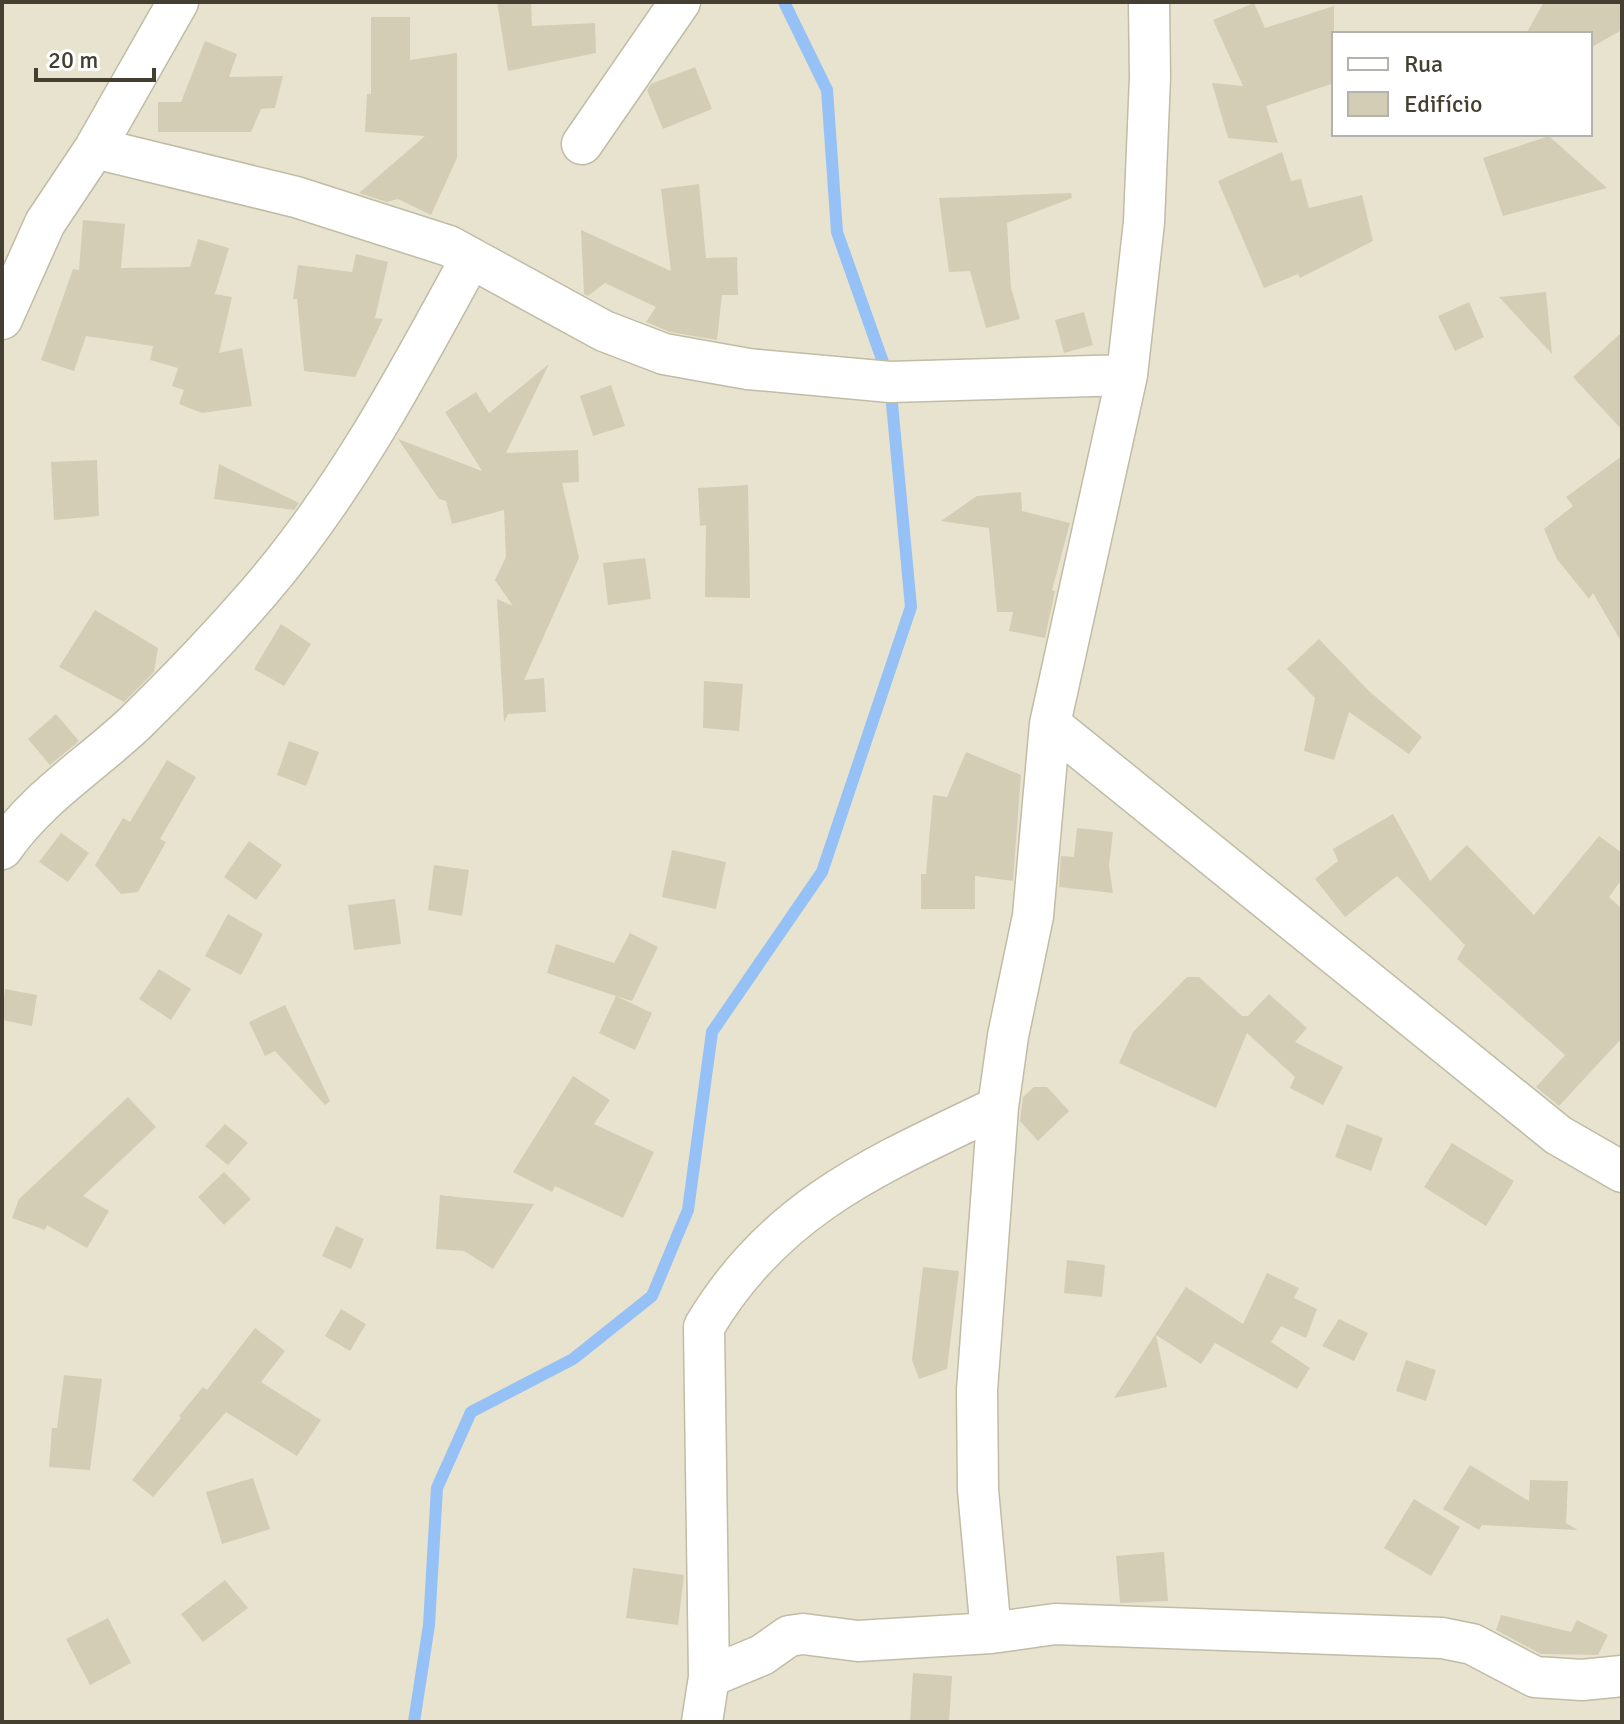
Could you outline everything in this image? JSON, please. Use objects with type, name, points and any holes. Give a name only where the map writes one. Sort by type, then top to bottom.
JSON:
[{"type":"street","points":[[5,303],[45,223],[95,148],[178,2]]},
{"type":"street","points":[[582,144],[680,2]]},
{"type":"street","points":[[991,1633],[978,1490],[977,1390],[998,1107],[1008,1036],[1033,916],[1050,724],[1127,375],[1144,222],[1150,77],[1149,2]]},
{"type":"street","points":[[95,148],[296,197],[449,246],[604,331],[664,354],[748,369],[890,382],[1127,375]]},
{"type":"street","points":[[2,849],[23,819],[133,724],[260,592],[311,525],[384,418],[471,258]]},
{"type":"street","points":[[1050,724],[1558,1135],[1622,1172]]},
{"type":"street","points":[[702,1722],[709,1677],[704,1327],[726,1290],[783,1228],[862,1173],[998,1107]]},
{"type":"street","points":[[709,1677],[762,1655],[789,1636],[803,1634],[858,1641],[991,1633],[1055,1624],[1442,1638],[1472,1644],[1535,1677],[1582,1680],[1622,1676]]},
{"type":"shaded area","points":[[2,2],[1622,2],[1622,1722],[2,1722]]},
{"type":"building","points":[[497,2],[531,2],[532,26],[595,23],[596,53],[508,71]]},
{"type":"building","points":[[1544,2],[1622,2],[1622,30],[1592,47],[1592,32],[1527,32]]},
{"type":"building","points":[[1254,3],[1265,28],[1334,6],[1332,84],[1266,106],[1278,143],[1228,138],[1212,83],[1243,86],[1213,20]]},
{"type":"building","points":[[371,17],[410,17],[410,60],[457,53],[457,158],[431,215],[398,199],[387,202],[359,193],[425,136],[365,132],[367,94],[371,94]]},
{"type":"building","points":[[205,41],[237,54],[229,77],[283,76],[275,108],[261,109],[251,132],[158,132],[158,102],[181,102]]},
{"type":"building","points":[[695,67],[712,109],[663,129],[647,90],[651,84]]},
{"type":"building","points":[[1549,136],[1607,188],[1503,216],[1483,158]]},
{"type":"building","points":[[1282,152],[1291,181],[1301,179],[1309,208],[1362,195],[1373,241],[1300,278],[1298,274],[1264,288],[1218,181]]},
{"type":"building","points":[[699,184],[706,258],[737,257],[738,295],[722,295],[717,340],[670,332],[646,322],[656,307],[605,283],[588,296],[584,294],[581,230],[671,271],[661,189]]},
{"type":"building","points":[[1071,193],[1072,198],[1007,223],[1011,288],[1020,319],[986,328],[970,271],[949,272],[939,198]]},
{"type":"building","points":[[83,220],[125,224],[121,268],[190,267],[198,239],[229,248],[215,294],[232,297],[219,353],[242,348],[252,406],[202,413],[179,404],[184,390],[172,386],[178,368],[150,360],[153,346],[86,336],[74,371],[41,360],[73,269],[79,270]]},
{"type":"building","points":[[356,254],[388,262],[375,318],[383,319],[355,377],[304,371],[297,299],[293,299],[298,265],[352,272]]},
{"type":"building","points":[[1546,292],[1552,354],[1499,297]]},
{"type":"building","points":[[1469,302],[1484,337],[1455,351],[1438,316]]},
{"type":"building","points":[[1084,312],[1093,345],[1064,353],[1055,320]]},
{"type":"building","points":[[1622,332],[1622,430],[1573,377]]},
{"type":"building","points":[[549,364],[506,453],[578,450],[579,482],[562,483],[579,558],[524,680],[544,678],[546,712],[508,714],[504,722],[497,599],[513,606],[495,580],[506,557],[504,510],[452,524],[446,501],[439,499],[398,439],[482,471],[445,412],[476,392],[489,413]]},
{"type":"building","points":[[611,385],[625,426],[593,436],[580,396]]},
{"type":"building","points":[[1622,456],[1622,643],[1593,593],[1589,599],[1557,559],[1544,529],[1573,506],[1566,497]]},
{"type":"building","points":[[97,460],[99,516],[54,520],[51,462]]},
{"type":"building","points":[[219,464],[299,503],[294,510],[214,499]]},
{"type":"building","points":[[748,485],[750,598],[705,597],[706,525],[700,526],[698,488]]},
{"type":"building","points":[[1021,492],[1022,511],[1070,523],[1052,590],[1055,591],[1045,638],[1009,631],[1013,612],[997,612],[989,528],[941,521],[977,496]]},
{"type":"building","points":[[645,558],[651,599],[608,605],[603,563]]},
{"type":"building","points":[[95,610],[158,648],[154,672],[124,702],[59,667]]},
{"type":"building","points":[[281,624],[311,644],[284,686],[254,669]]},
{"type":"building","points":[[1319,639],[1369,691],[1422,737],[1409,754],[1349,712],[1334,760],[1304,751],[1315,698],[1287,669]]},
{"type":"building","points":[[704,681],[743,684],[739,731],[703,728]]},
{"type":"building","points":[[56,714],[79,741],[50,765],[28,739]]},
{"type":"building","points":[[289,741],[319,752],[306,786],[277,775]]},
{"type":"building","points":[[966,752],[1021,775],[1013,881],[975,876],[975,909],[921,909],[921,874],[926,874],[933,795],[947,797]]},
{"type":"building","points":[[167,760],[196,777],[160,839],[166,842],[138,892],[121,894],[95,865],[123,818],[130,822]]},
{"type":"building","points":[[1393,814],[1430,881],[1467,845],[1534,915],[1599,836],[1622,853],[1622,879],[1609,897],[1622,909],[1622,1038],[1559,1106],[1536,1087],[1565,1055],[1457,959],[1465,945],[1397,876],[1345,917],[1315,879],[1338,861],[1333,849]]},
{"type":"building","points":[[1077,828],[1113,832],[1109,866],[1113,893],[1059,887],[1061,856],[1074,857]]},
{"type":"building","points":[[61,833],[89,853],[68,882],[39,862]]},
{"type":"building","points":[[249,841],[282,865],[256,900],[224,877]]},
{"type":"building","points":[[672,850],[726,862],[716,909],[662,897]]},
{"type":"building","points":[[434,865],[469,870],[462,916],[428,910]]},
{"type":"building","points":[[395,899],[401,944],[354,950],[348,905]]},
{"type":"building","points":[[228,914],[263,934],[241,975],[205,956]]},
{"type":"building","points":[[630,933],[658,947],[632,1001],[547,973],[556,944],[614,963]]},
{"type":"building","points":[[159,969],[191,989],[171,1020],[139,999]]},
{"type":"building","points":[[1187,977],[1199,977],[1242,1016],[1248,1016],[1269,994],[1307,1028],[1295,1042],[1343,1067],[1323,1105],[1290,1088],[1295,1077],[1247,1033],[1216,1108],[1119,1063],[1133,1032]]},
{"type":"building","points":[[5,989],[37,995],[32,1026],[2,1020]]},
{"type":"building","points":[[616,996],[652,1013],[635,1050],[599,1033]]},
{"type":"building","points":[[285,1005],[330,1101],[325,1105],[275,1051],[265,1056],[249,1022]]},
{"type":"building","points":[[573,1076],[610,1100],[594,1124],[654,1152],[623,1218],[555,1186],[552,1192],[513,1172]]},
{"type":"building","points":[[1034,1087],[1047,1087],[1069,1111],[1038,1141],[1020,1121],[1023,1097]]},
{"type":"building","points":[[128,1097],[156,1127],[83,1196],[109,1211],[87,1248],[47,1225],[45,1230],[12,1218],[19,1199]]},
{"type":"building","points":[[225,1124],[248,1143],[228,1165],[205,1146]]},
{"type":"building","points":[[1347,1124],[1383,1138],[1371,1171],[1335,1157]]},
{"type":"building","points":[[1452,1143],[1514,1181],[1486,1226],[1424,1187]]},
{"type":"building","points":[[224,1172],[251,1199],[224,1225],[198,1197]]},
{"type":"building","points":[[440,1195],[534,1204],[493,1269],[464,1251],[436,1249]]},
{"type":"building","points":[[336,1226],[364,1239],[351,1269],[322,1256]]},
{"type":"building","points":[[1067,1260],[1105,1265],[1102,1297],[1064,1293]]},
{"type":"building","points":[[923,1267],[959,1271],[947,1369],[919,1379],[912,1360]]},
{"type":"building","points":[[1267,1273],[1299,1288],[1294,1298],[1317,1309],[1306,1338],[1281,1326],[1271,1342],[1310,1368],[1297,1389],[1215,1343],[1201,1364],[1156,1335],[1167,1387],[1114,1398],[1186,1287],[1243,1324]]},
{"type":"building","points":[[341,1309],[366,1324],[350,1351],[325,1336]]},
{"type":"building","points":[[1339,1319],[1368,1333],[1354,1361],[1322,1346]]},
{"type":"building","points":[[255,1328],[285,1351],[261,1382],[321,1420],[297,1456],[226,1412],[153,1497],[132,1480],[181,1418],[179,1416],[203,1387],[207,1390]]},
{"type":"building","points":[[1406,1360],[1436,1370],[1426,1401],[1396,1391]]},
{"type":"building","points":[[64,1375],[102,1379],[90,1470],[49,1467],[52,1428],[57,1428]]},
{"type":"building","points":[[1470,1465],[1529,1501],[1530,1480],[1568,1481],[1566,1523],[1578,1530],[1482,1525],[1479,1530],[1443,1509]]},
{"type":"building","points":[[253,1478],[270,1529],[222,1544],[206,1492]]},
{"type":"building","points":[[1414,1499],[1460,1527],[1431,1576],[1384,1548]]},
{"type":"building","points":[[1164,1552],[1168,1601],[1120,1603],[1116,1556]]},
{"type":"building","points":[[633,1568],[684,1575],[678,1625],[626,1618]]},
{"type":"building","points":[[225,1580],[248,1608],[203,1642],[181,1614]]},
{"type":"building","points":[[1501,1615],[1571,1632],[1577,1620],[1608,1635],[1598,1655],[1541,1654],[1496,1630]]},
{"type":"building","points":[[108,1618],[131,1663],[90,1685],[66,1639]]},
{"type":"building","points":[[913,1673],[952,1676],[949,1722],[910,1722]]},
{"type":"waterway","points":[[414,1722],[429,1625],[437,1488],[471,1412],[573,1359],[652,1296],[688,1210],[712,1032],[822,872],[911,607],[890,382],[837,232],[827,90],[784,2]]}]
